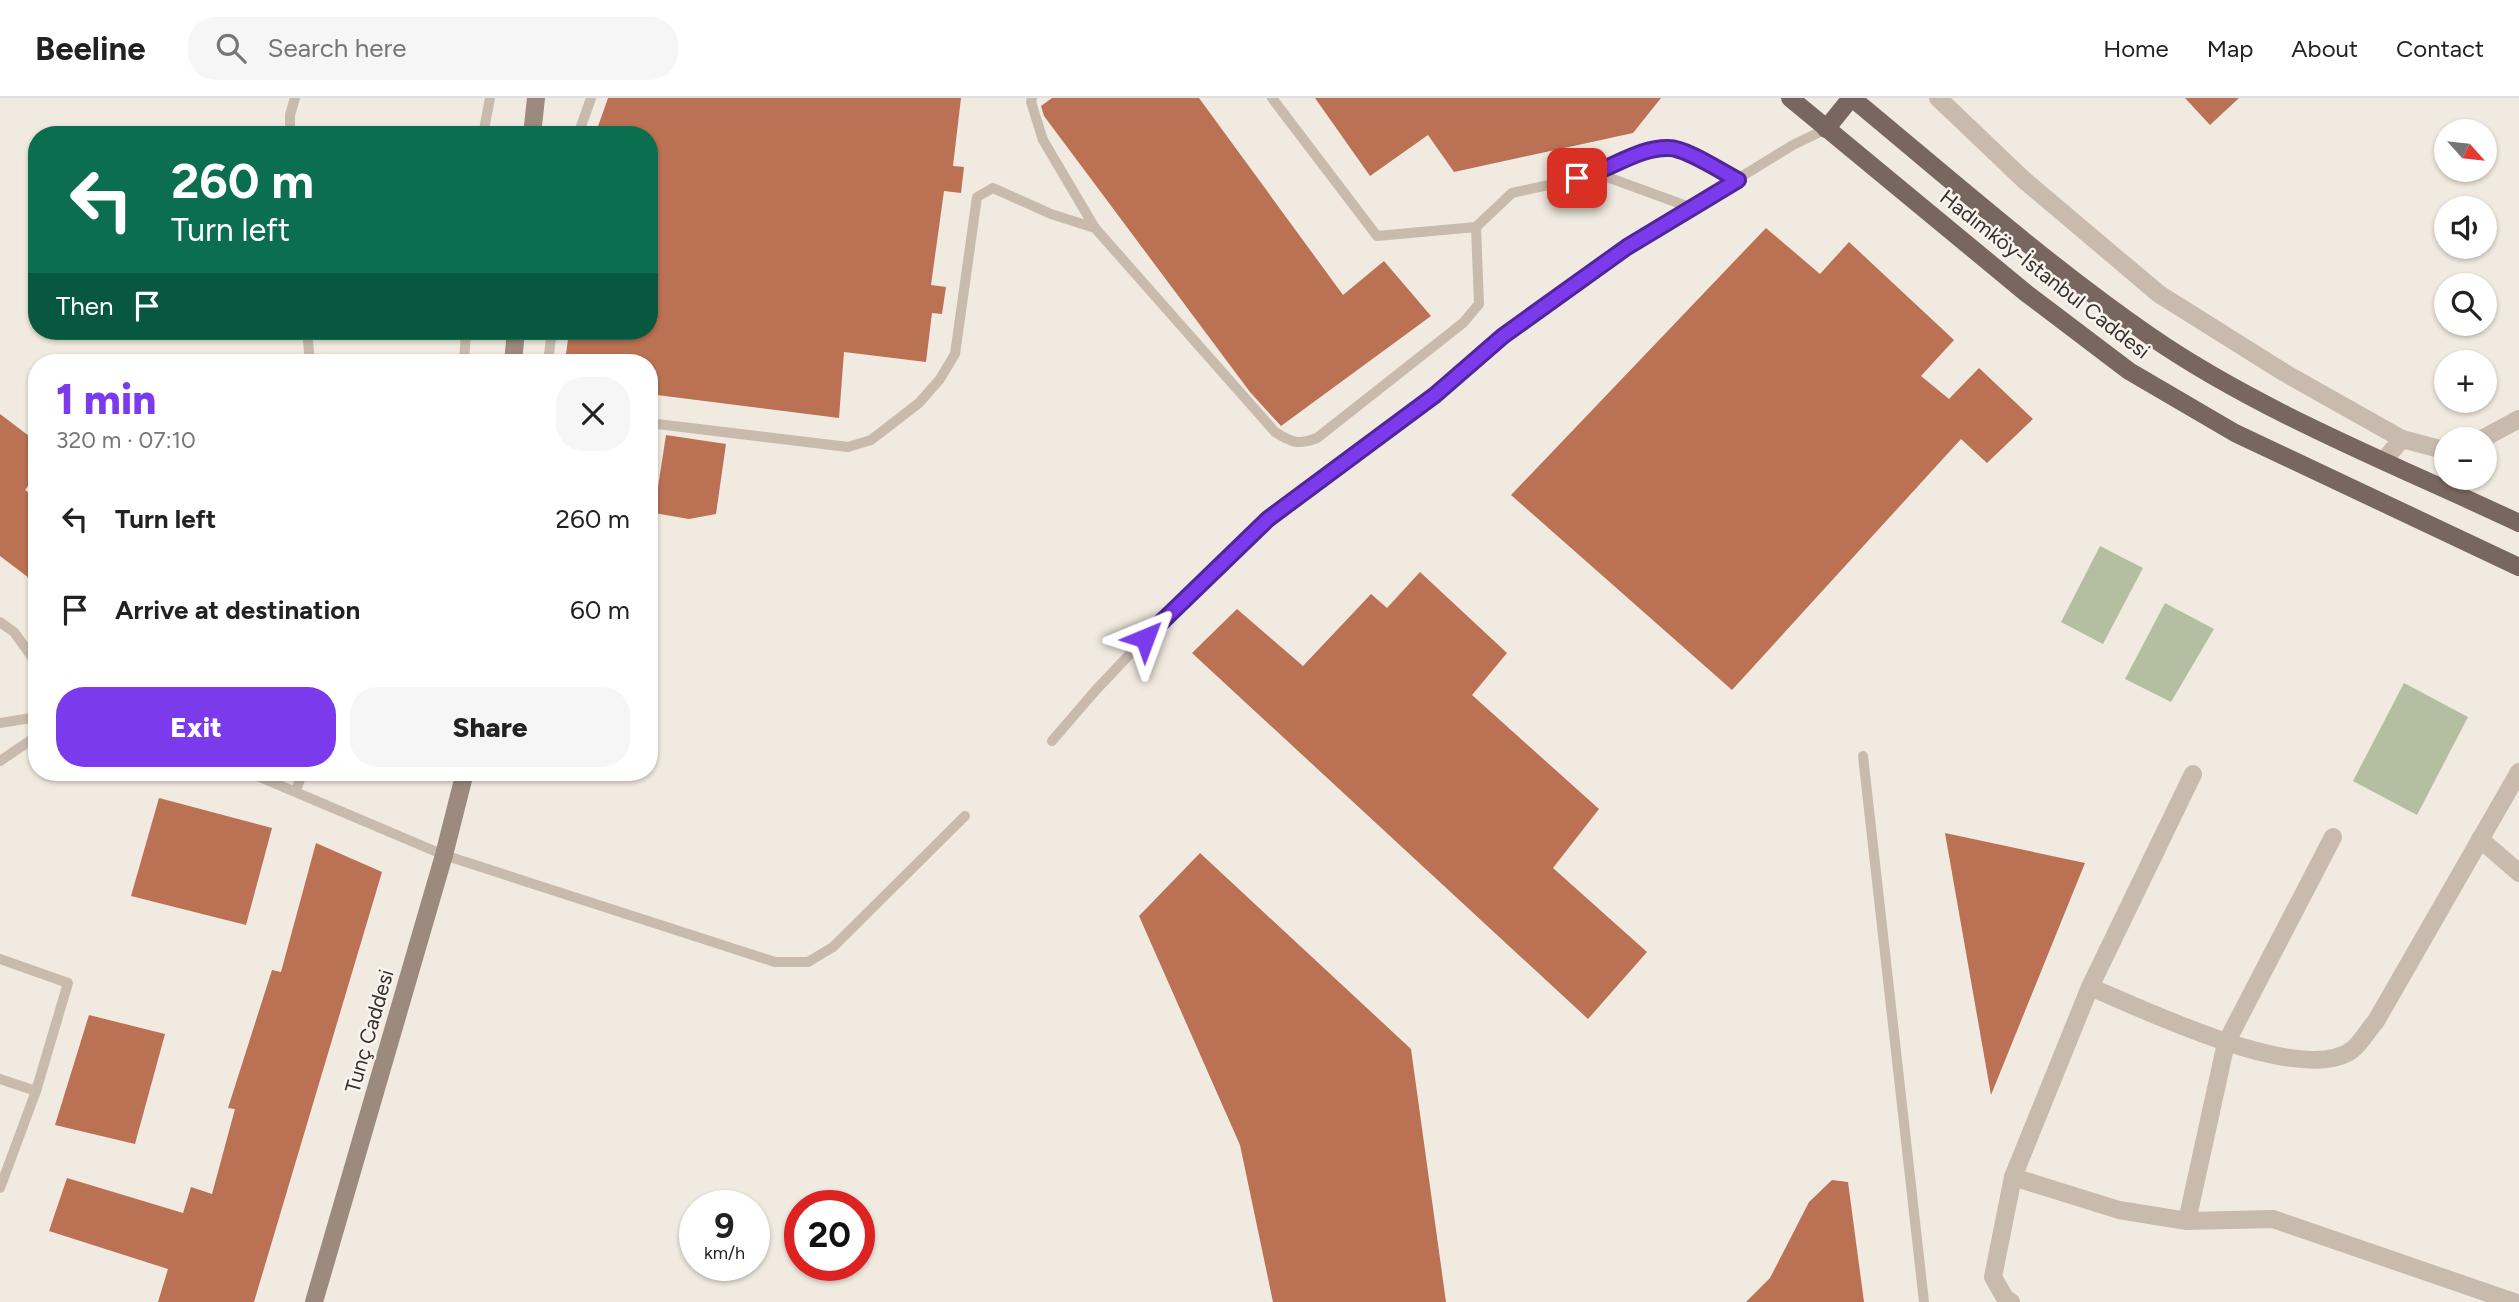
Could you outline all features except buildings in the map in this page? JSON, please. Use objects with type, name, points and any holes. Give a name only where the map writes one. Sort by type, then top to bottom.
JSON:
[{"type":"main road","points":[[533,126],[536,98]]},
{"type":"main road","name":"Hadımköy-İstanbul Caddesi","points":[[1790,98],[2026,293],[2129,370],[2235,433],[2519,567]]},
{"type":"main road","points":[[1826,128],[1851,98]]},
{"type":"main road","name":"Hadımköy-İstanbul Caddesi","points":[[1851,98],[2050,261],[2151,337],[2253,397],[2519,523]]},
{"type":"main road","name":"Tunç Caddesi","points":[[314,1302],[444,855],[463,781]]},
{"type":"street","points":[[1938,98],[2024,180],[2159,295],[2285,373],[2402,439],[2434,447]]},
{"type":"street","points":[[2497,431],[2519,419]]},
{"type":"street","points":[[2384,460],[2402,439]]},
{"type":"street","points":[[2090,987],[2226,1044],[2304,1060],[2333,1058],[2352,1050],[2376,1021],[2519,772]]},
{"type":"street","points":[[2011,1302],[2005,1298],[1993,1276],[2013,1177],[2090,987],[2193,774]]},
{"type":"street","points":[[2187,1221],[2226,1044],[2333,836]]},
{"type":"street","points":[[2480,839],[2519,873]]},
{"type":"street","points":[[2013,1177],[2119,1210],[2187,1221],[2273,1219],[2514,1302]]},
{"type":"lane","points":[[290,126],[295,98]]},
{"type":"lane","points":[[485,126],[490,98]]},
{"type":"lane","points":[[581,126],[591,98]]},
{"type":"lane","points":[[1032,98],[1043,140],[1095,228],[1275,432],[1289,441],[1301,444],[1317,438],[1463,323],[1479,304],[1476,227]]},
{"type":"lane","points":[[1272,98],[1377,236],[1476,227],[1511,193],[1599,174],[1641,153],[1671,148],[1738,180]]},
{"type":"lane","points":[[1052,741],[1178,603],[1268,519],[1435,395],[1503,336],[1627,247],[1826,128]]},
{"type":"lane","points":[[1599,174],[1692,208]]},
{"type":"lane","points":[[658,424],[848,447],[870,440],[919,403],[940,379],[955,354],[977,197],[993,188],[1051,214],[1095,228]]},
{"type":"lane","points":[[0,622],[14,632],[28,651]]},
{"type":"lane","points":[[0,630],[14,632]]},
{"type":"lane","points":[[0,723],[28,718]]},
{"type":"lane","points":[[0,761],[28,742]]},
{"type":"lane","points":[[1863,756],[1924,1302]]},
{"type":"lane","points":[[272,781],[444,855],[775,962],[808,962],[833,947],[965,816]]},
{"type":"lane","points":[[296,790],[300,781]]},
{"type":"lane","points":[[0,959],[68,983],[36,1091],[0,1188]]},
{"type":"lane","points":[[0,1079],[36,1091]]},
{"type":"green space","points":[[2100,546],[2143,568],[2103,644],[2061,622]]},
{"type":"green space","points":[[2165,603],[2214,629],[2171,702],[2125,679]]},
{"type":"green space","points":[[2404,683],[2468,717],[2417,815],[2353,781]]},
{"type":"route","points":[[1145,638],[1178,603],[1268,519],[1435,395],[1503,336],[1627,247],[1738,180],[1671,148],[1641,153],[1599,174],[1577,178]]}]
